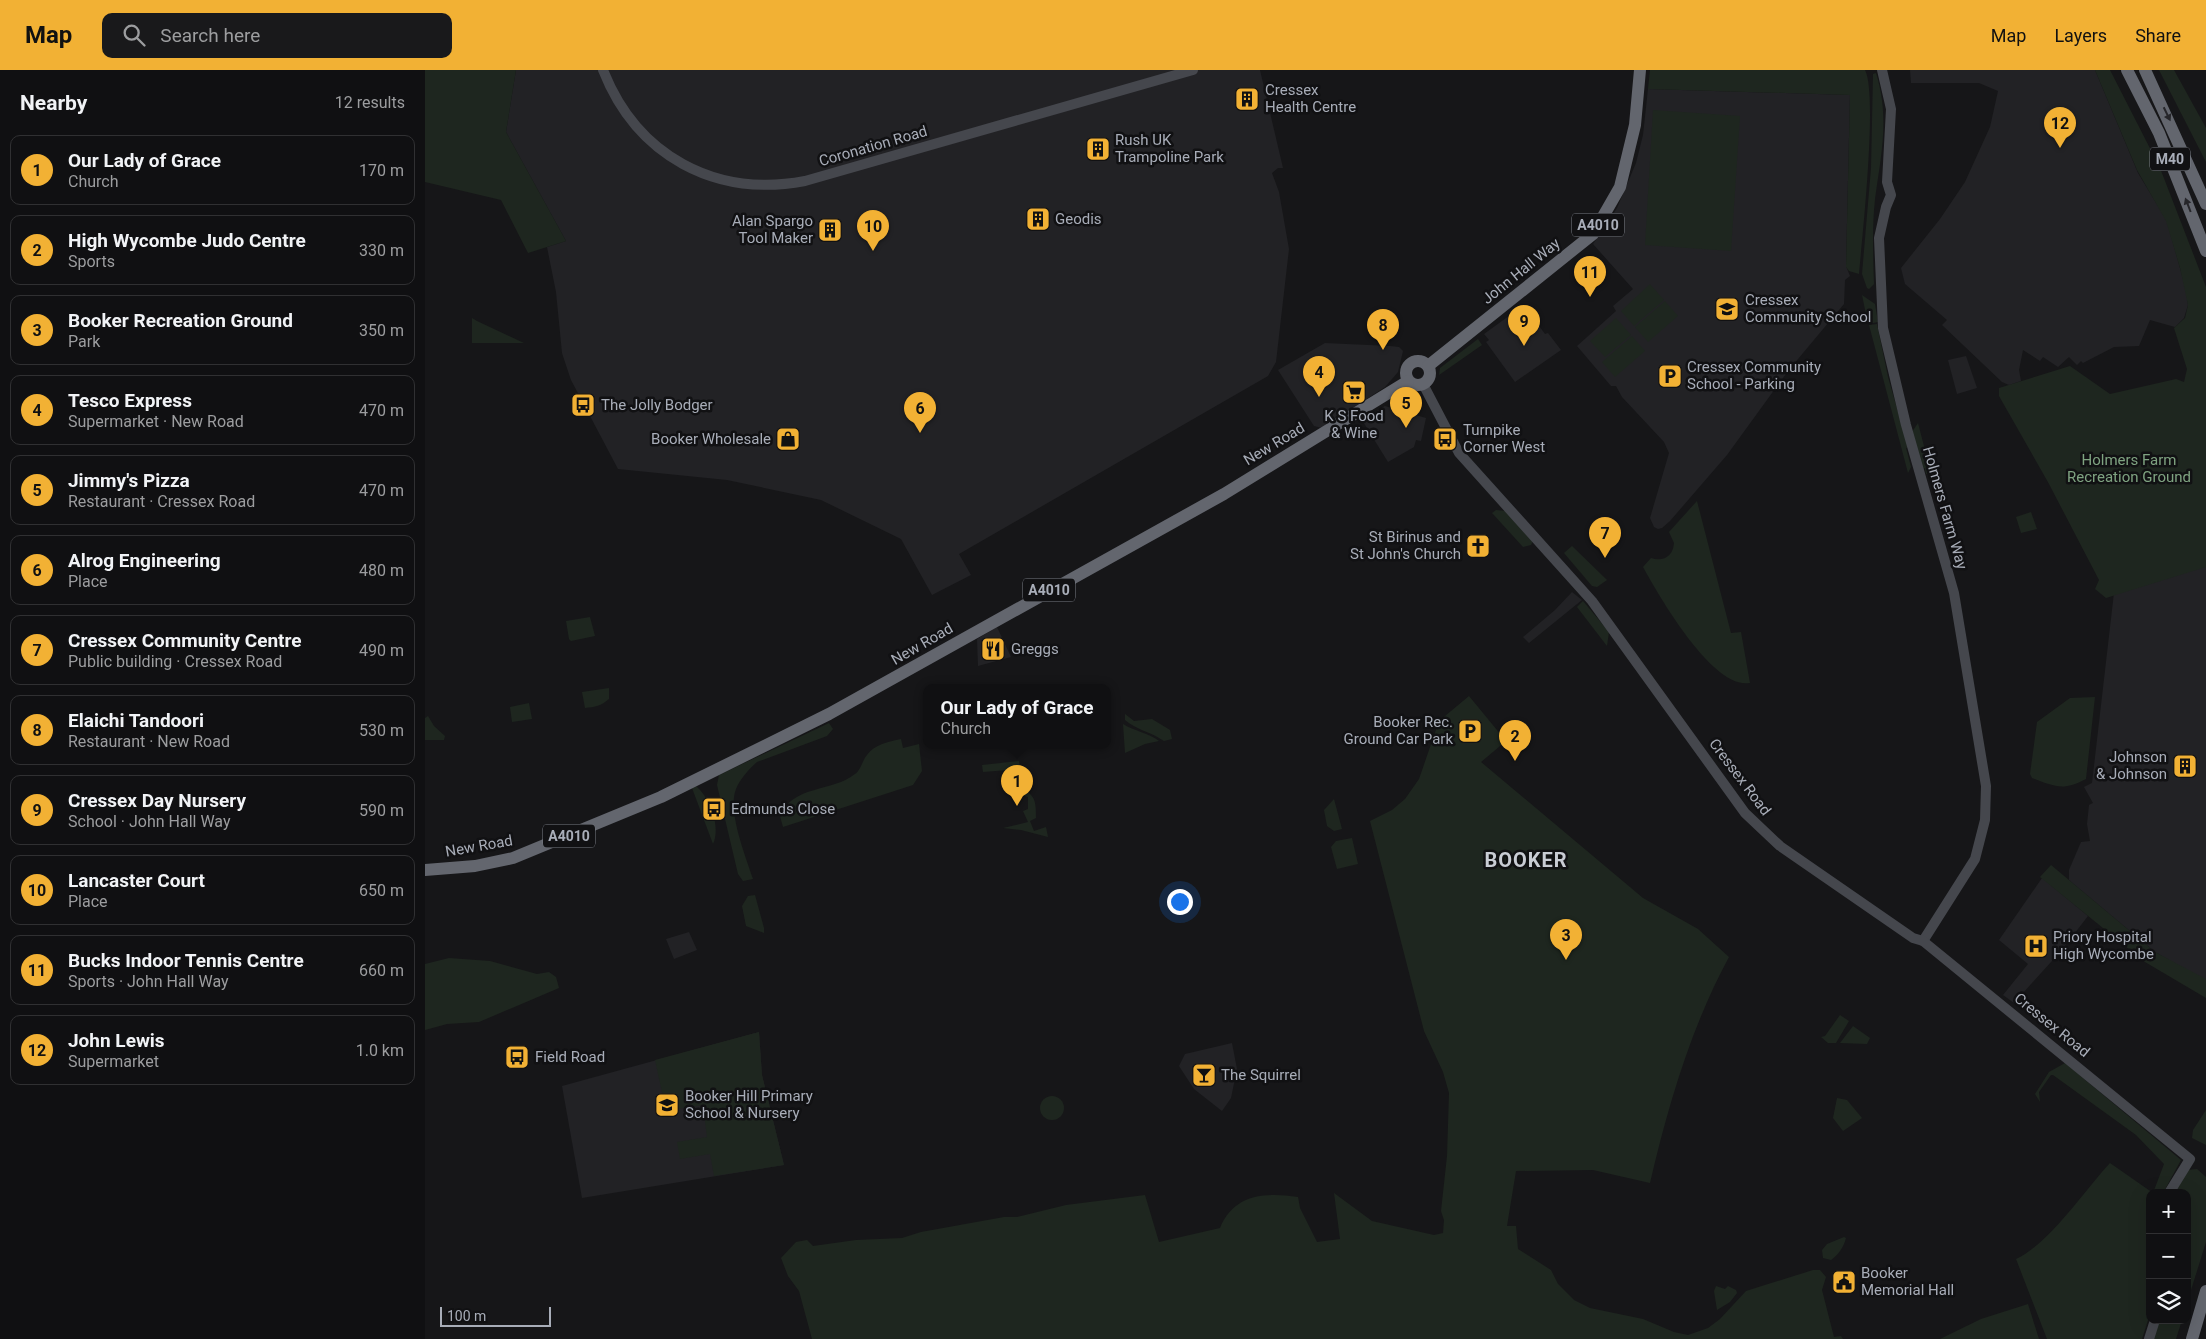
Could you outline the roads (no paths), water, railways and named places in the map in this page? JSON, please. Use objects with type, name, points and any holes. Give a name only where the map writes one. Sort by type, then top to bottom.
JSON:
[{"type":"highway","name":"John Hall Way","points":[[1428,366],[1593,234],[1620,187],[1635,125],[1640,70]]},
{"type":"highway","name":"M40","points":[[2127,70],[2159,133],[2206,251]]},
{"type":"highway","name":"M40","points":[[2145,70],[2206,204]]},
{"type":"highway","points":[[1419,360],[1428,366],[1430,377],[1423,384],[1412,385],[1408,381],[1405,372],[1412,362],[1419,360]]},
{"type":"highway","name":"New Road","points":[[425,870],[475,866],[513,858],[661,796],[829,714],[1224,494],[1408,381]]},
{"type":"highway","points":[[2192,1339],[2206,1291]]},
{"type":"street","name":"Coronation Road","points":[[603,70],[619,106],[634,126],[671,158],[694,170],[719,179],[766,186],[805,180],[1193,70]]},
{"type":"street","name":"Holmers Farm Way","points":[[1882,70],[1891,109],[1887,182],[1891,195],[1886,207],[1879,238],[1881,314],[1906,424],[1954,593],[1986,786],[1985,820],[1975,859],[1923,942]]},
{"type":"street","name":"Cressex Road","points":[[1423,384],[1459,453],[1592,601],[1745,813],[1780,846],[1913,938],[1923,942],[2190,1159],[2171,1189]]},
{"type":"street","points":[[2149,1339],[2154,1324]]},
{"type":"place","name":"Cressex Health Centre","points":[[1247,99]]},
{"type":"place","name":"John Lewis","points":[[2060,148]]},
{"type":"place","name":"Rush UK Trampoline Park","points":[[1098,149]]},
{"type":"place","name":"Geodis","points":[[1038,219]]},
{"type":"place","name":"Alan Spargo Tool Maker","points":[[830,230]]},
{"type":"place","name":"Lancaster Court","points":[[873,251]]},
{"type":"place","name":"Bucks Indoor Tennis Centre","points":[[1590,297]]},
{"type":"place","name":"Cressex Community School","points":[[1727,309]]},
{"type":"place","name":"Cressex Day Nursery","points":[[1524,346]]},
{"type":"place","name":"Elaichi Tandoori","points":[[1383,350]]},
{"type":"place","name":"Cressex Community School - Parking","points":[[1670,376]]},
{"type":"place","name":"K S Food & Wine","points":[[1354,392]]},
{"type":"place","name":"Tesco Express","points":[[1319,397]]},
{"type":"place","name":"The Jolly Bodger","points":[[583,405]]},
{"type":"place","name":"Jimmy's Pizza","points":[[1406,428]]},
{"type":"place","name":"Alrog Engineering","points":[[920,433]]},
{"type":"place","name":"Booker Wholesale","points":[[788,439]]},
{"type":"place","name":"Turnpike Corner West","points":[[1445,439]]},
{"type":"place","name":"St Birinus and St John's Church","points":[[1478,546]]},
{"type":"place","name":"Cressex Community Centre","points":[[1605,558]]},
{"type":"place","name":"Greggs","points":[[993,649]]},
{"type":"place","name":"Booker Rec. Ground Car Park","points":[[1470,731]]},
{"type":"place","name":"High Wycombe Judo Centre","points":[[1515,761]]},
{"type":"place","name":"Johnson & Johnson","points":[[2185,766]]},
{"type":"place","name":"Our Lady of Grace","points":[[1017,806]]},
{"type":"place","name":"Edmunds Close","points":[[714,809]]},
{"type":"place","name":"Priory Hospital High Wycombe","points":[[2036,946]]},
{"type":"place","name":"Booker Recreation Ground","points":[[1566,960]]},
{"type":"place","name":"Field Road","points":[[517,1057]]},
{"type":"place","name":"The Squirrel","points":[[1204,1075]]},
{"type":"place","name":"Booker Hill Primary School & Nursery","points":[[667,1105]]},
{"type":"place","name":"Booker Memorial Hall","points":[[1844,1282]]},
{"type":"district","name":"BOOKER","points":[[1526,860]]},
{"type":"park label","name":"Holmers Farm Recreation Ground","points":[[2129,468]]}]
